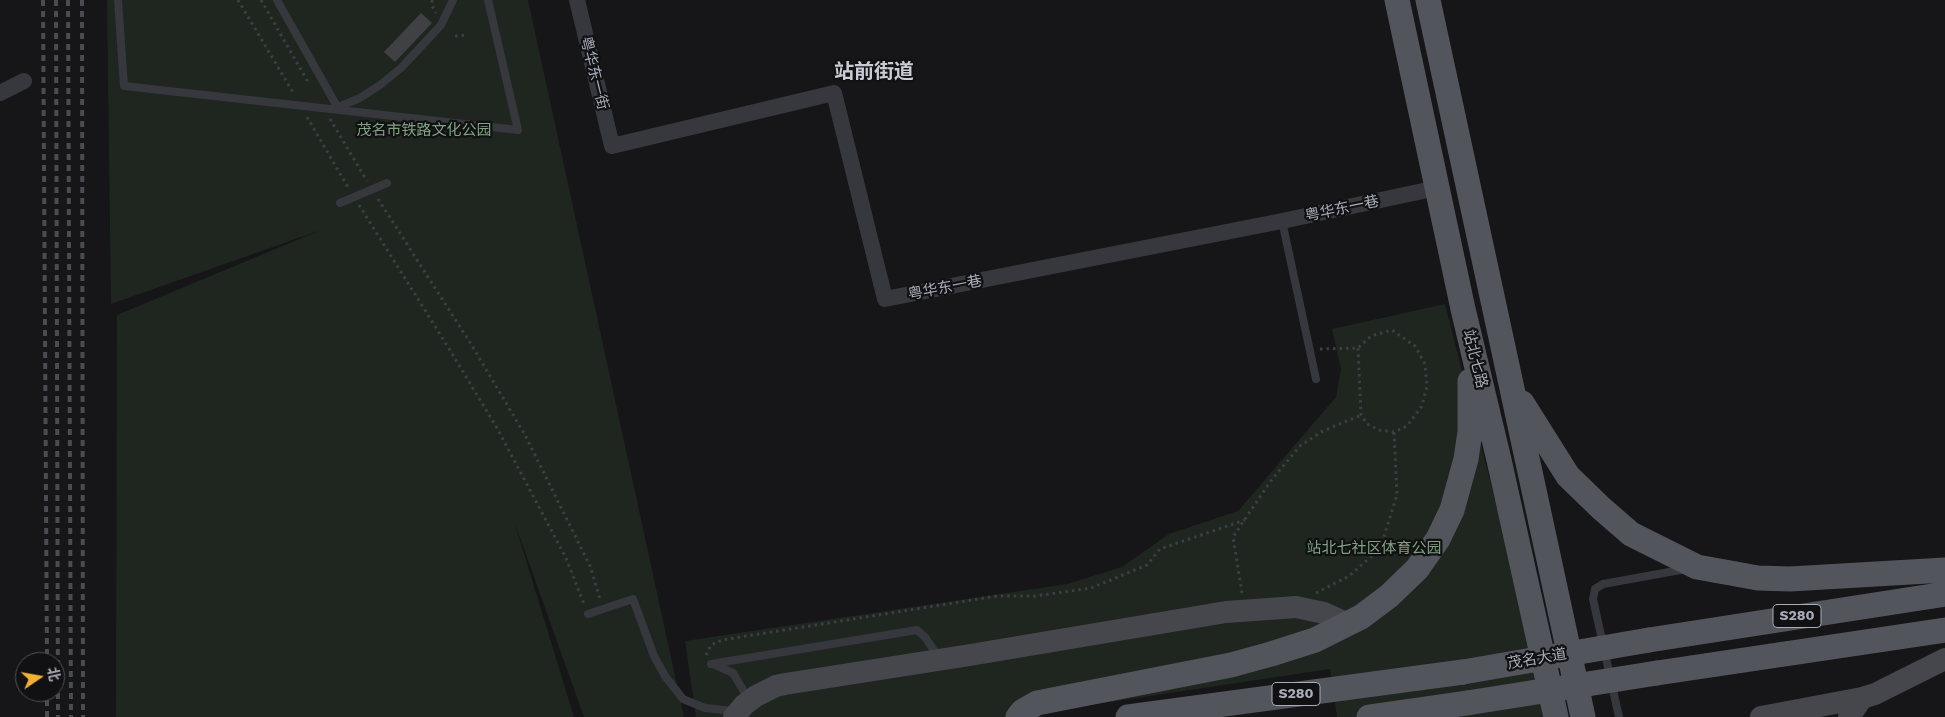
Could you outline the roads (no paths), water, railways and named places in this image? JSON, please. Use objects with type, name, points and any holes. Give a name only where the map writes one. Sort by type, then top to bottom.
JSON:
[{"type":"main road","name":"站北七路","points":[[1397,0],[1463,309],[1499,460],[1556,717]]},
{"type":"main road","name":"站北七路","points":[[1428,0],[1583,717]]},
{"type":"main road","points":[[1411,65],[1441,59]]},
{"type":"main road","points":[[1018,717],[1023,711],[1037,703],[1231,665],[1315,640],[1361,617],[1389,596],[1417,569],[1438,539],[1452,510],[1466,459],[1470,432],[1471,400],[1469,355],[1463,309]]},
{"type":"main road","points":[[1512,387],[1568,476],[1600,508],[1632,534],[1697,567],[1758,578],[1790,579],[1945,570]]},
{"type":"main road","name":"茂名大道","points":[[1128,717],[1463,672],[1649,640],[1945,594]]},
{"type":"main road","name":"S280","points":[[1369,717],[1447,709],[1657,673],[1945,630]]},
{"type":"street","name":"粤华东一街","points":[[577,0],[612,146]]},
{"type":"street","points":[[0,93],[24,81]]},
{"type":"street","name":"粤华东一巷","points":[[612,146],[834,93],[885,300],[1282,221],[1437,188]]},
{"type":"street","points":[[741,710],[768,689],[790,683],[1246,610],[1296,607],[1313,610],[1348,624]]},
{"type":"street","points":[[1762,717],[1875,694],[1933,667],[1945,659]]},
{"type":"street","points":[[1849,717],[1862,698]]},
{"type":"lane","points":[[118,0],[124,86],[518,130],[488,0]]},
{"type":"lane","points":[[277,0],[338,109]]},
{"type":"lane","points":[[338,109],[380,85],[401,68],[441,26],[452,0]]},
{"type":"lane","points":[[340,204],[387,183]]},
{"type":"lane","points":[[1282,221],[1316,379]]},
{"type":"lane","points":[[1619,717],[1593,598],[1595,589],[1598,586],[1611,582],[1697,567]]},
{"type":"lane","points":[[588,614],[632,599],[654,656],[665,676],[683,699],[705,708],[741,710],[733,673],[711,664],[916,630],[925,637],[940,660]]},
{"type":"railway","points":[[43,0],[47,652]]},
{"type":"railway","points":[[56,0],[58,717]]},
{"type":"railway","points":[[68,0],[71,717]]},
{"type":"railway","points":[[82,0],[83,717]]},
{"type":"railway","points":[[47,702],[47,717]]},
{"type":"district","name":"站前街道","points":[[874,72]]},
{"type":"park label","name":"茂名市铁路文化公园","points":[[424,131]]},
{"type":"park label","name":"站北七社区体育公园","points":[[1374,549]]}]
